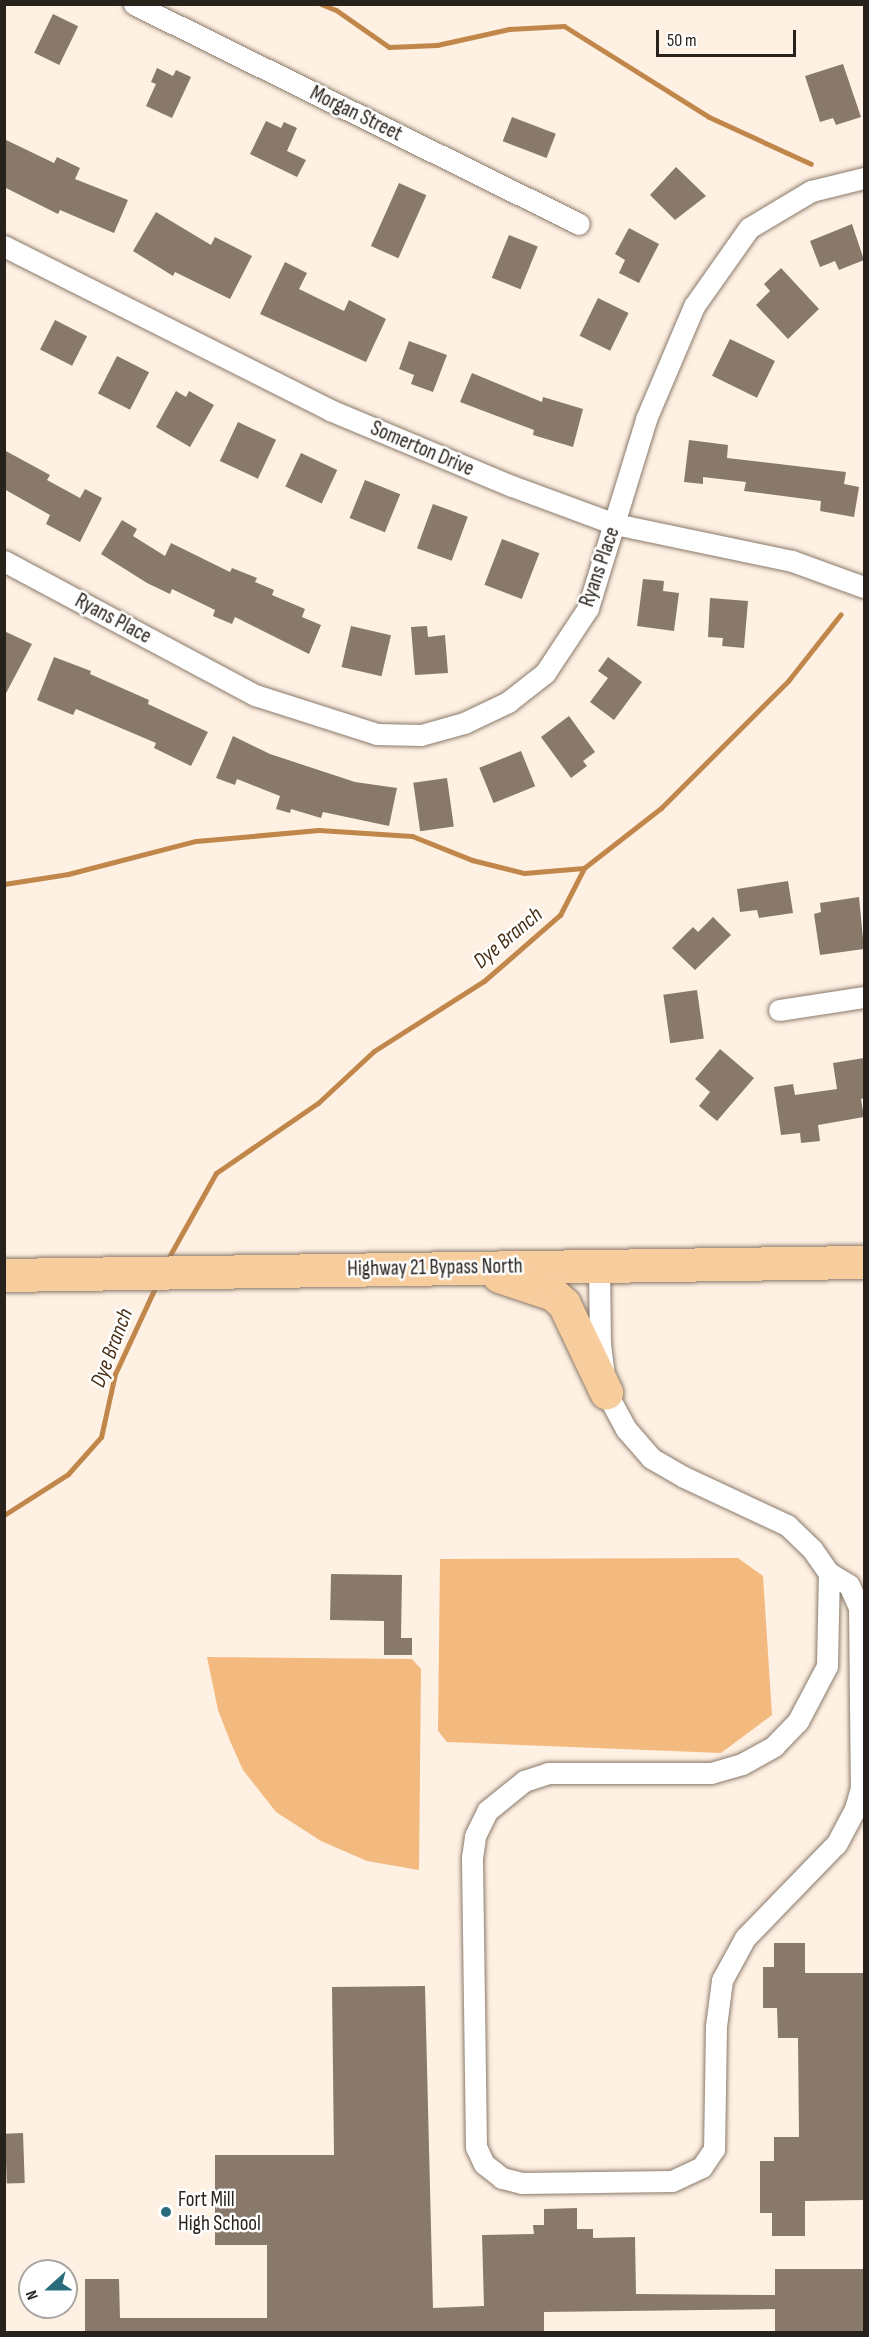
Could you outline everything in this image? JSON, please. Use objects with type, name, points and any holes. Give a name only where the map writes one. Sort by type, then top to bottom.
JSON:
[{"type":"main road","name":"Highway 21 Bypass North","points":[[4,1275],[864,1262]]},
{"type":"main road","points":[[475,1268],[553,1294],[564,1304],[606,1392]]},
{"type":"street","name":"Morgan Street","points":[[134,4],[579,224]]},
{"type":"street","name":"Ryans Place","points":[[4,561],[255,695],[377,734],[421,735],[464,723],[508,702],[545,673],[588,608],[646,419],[694,306],[749,228],[812,190],[864,178]]},
{"type":"street","name":"Somerton Drive","points":[[4,246],[330,410],[615,524],[792,561],[864,586]]},
{"type":"street","points":[[778,1010],[864,998]]},
{"type":"street","points":[[599,1266],[600,1344],[606,1392],[626,1429],[651,1458],[684,1478],[788,1525],[812,1549],[829,1573],[849,1585],[859,1607],[861,1788],[855,1809],[836,1844],[745,1938],[722,1980],[716,2026],[714,2149],[702,2166],[672,2181],[522,2183],[502,2178],[484,2164],[477,2147],[471,1858],[475,1836],[487,1811],[524,1781],[548,1773],[711,1773],[742,1764],[774,1746],[798,1721],[827,1666],[829,1573]]},
{"type":"shaded area","points":[[738,1558],[763,1576],[772,1715],[721,1753],[447,1742],[438,1731],[440,1559]]},
{"type":"shaded area","points":[[207,1657],[412,1659],[421,1669],[419,1870],[367,1861],[321,1841],[276,1812],[243,1770],[230,1741],[218,1710]]},
{"type":"building","points":[[53,14],[78,26],[59,65],[34,53]]},
{"type":"building","points":[[843,64],[861,117],[836,125],[833,118],[820,122],[805,76]]},
{"type":"building","points":[[157,68],[173,76],[176,70],[191,77],[172,118],[146,106],[156,84],[151,82]]},
{"type":"building","points":[[512,117],[556,134],[547,158],[503,141]]},
{"type":"building","points":[[266,121],[281,128],[284,122],[297,128],[287,151],[306,160],[297,177],[250,154]]},
{"type":"building","points":[[4,139],[54,163],[57,157],[80,168],[75,179],[128,200],[114,233],[60,210],[58,214],[4,187]]},
{"type":"building","points":[[676,167],[706,196],[675,220],[650,195]]},
{"type":"building","points":[[399,183],[426,195],[398,258],[371,246]]},
{"type":"building","points":[[156,212],[211,245],[215,237],[252,256],[230,299],[175,272],[173,276],[133,251]]},
{"type":"building","points":[[852,224],[864,260],[839,270],[835,261],[820,267],[810,241]]},
{"type":"building","points":[[629,228],[659,244],[639,283],[619,273],[625,260],[615,254]]},
{"type":"building","points":[[509,235],[538,247],[521,289],[492,278]]},
{"type":"building","points":[[285,262],[307,273],[299,289],[344,311],[349,300],[386,319],[366,362],[260,314]]},
{"type":"building","points":[[781,268],[819,309],[788,339],[756,305],[770,291],[764,284]]},
{"type":"building","points":[[598,298],[629,313],[610,351],[580,336]]},
{"type":"building","points":[[55,320],[87,336],[72,366],[40,349]]},
{"type":"building","points":[[730,339],[775,361],[757,398],[712,376]]},
{"type":"building","points":[[409,341],[447,355],[433,392],[411,384],[414,375],[399,369]]},
{"type":"building","points":[[117,356],[149,372],[130,410],[98,393]]},
{"type":"building","points":[[472,373],[542,402],[543,397],[583,409],[573,447],[533,435],[534,430],[460,402]]},
{"type":"building","points":[[176,391],[186,397],[189,391],[214,405],[190,447],[156,427]]},
{"type":"building","points":[[238,422],[276,440],[258,479],[220,461]]},
{"type":"building","points":[[689,440],[728,445],[727,458],[846,472],[844,484],[859,487],[854,517],[820,511],[821,501],[744,491],[746,482],[703,477],[703,484],[684,482]]},
{"type":"building","points":[[4,450],[50,475],[47,480],[80,498],[85,489],[102,498],[80,542],[46,524],[50,515],[4,489]]},
{"type":"building","points":[[301,453],[337,470],[322,503],[285,487]]},
{"type":"building","points":[[365,480],[400,494],[385,532],[350,518]]},
{"type":"building","points":[[433,504],[468,517],[452,561],[417,548]]},
{"type":"building","points":[[122,520],[137,529],[133,536],[165,556],[171,543],[230,572],[232,568],[257,578],[255,582],[274,590],[272,595],[305,609],[302,617],[321,625],[309,654],[235,617],[232,624],[213,616],[215,610],[172,589],[170,594],[147,583],[101,554]]},
{"type":"building","points":[[502,539],[539,553],[522,599],[484,585]]},
{"type":"building","points":[[643,579],[664,581],[663,591],[679,593],[674,631],[637,626]]},
{"type":"building","points":[[710,598],[748,601],[744,648],[722,646],[723,638],[708,637]]},
{"type":"building","points":[[351,626],[391,635],[382,676],[342,667]]},
{"type":"building","points":[[427,626],[428,637],[445,635],[448,673],[415,675],[411,627]]},
{"type":"building","points":[[4,631],[32,644],[4,697]]},
{"type":"building","points":[[54,657],[91,671],[90,674],[149,700],[148,704],[208,732],[191,766],[154,748],[156,743],[76,709],[73,715],[37,700]]},
{"type":"building","points":[[608,657],[642,682],[614,720],[590,702],[608,678],[598,671]]},
{"type":"building","points":[[569,716],[595,752],[583,761],[587,766],[571,778],[541,737]]},
{"type":"building","points":[[233,736],[270,754],[355,782],[397,788],[389,826],[323,812],[321,818],[291,809],[290,813],[276,809],[280,796],[237,779],[235,785],[216,778]]},
{"type":"building","points":[[521,751],[535,786],[494,803],[479,768]]},
{"type":"building","points":[[447,778],[454,827],[420,831],[413,783]]},
{"type":"building","points":[[788,881],[793,913],[759,918],[757,910],[740,912],[737,889]]},
{"type":"building","points":[[859,897],[864,949],[820,955],[814,914],[821,912],[820,903]]},
{"type":"building","points":[[713,917],[731,935],[695,970],[672,948],[693,927],[698,932]]},
{"type":"building","points":[[697,990],[704,1039],[670,1043],[663,995]]},
{"type":"building","points":[[720,1049],[754,1078],[717,1121],[699,1106],[710,1092],[695,1079]]},
{"type":"building","points":[[864,1058],[864,1098],[861,1099],[864,1117],[818,1125],[820,1141],[801,1143],[800,1133],[781,1135],[774,1087],[793,1084],[795,1095],[837,1089],[833,1063]]},
{"type":"building","points":[[331,1574],[402,1575],[401,1638],[412,1638],[412,1655],[384,1655],[384,1621],[330,1620]]},
{"type":"building","points":[[774,1943],[805,1943],[805,1973],[864,1973],[864,2200],[805,2201],[805,2236],[772,2236],[772,2213],[760,2213],[760,2161],[774,2161],[774,2137],[799,2137],[798,2038],[778,2038],[777,2008],[763,2008],[763,1967],[774,1967]]},
{"type":"building","points":[[425,1986],[433,2308],[484,2306],[482,2235],[534,2234],[533,2225],[544,2225],[544,2209],[577,2208],[577,2229],[593,2229],[593,2238],[635,2237],[636,2294],[775,2295],[775,2309],[544,2312],[544,2332],[85,2332],[85,2279],[119,2279],[120,2318],[267,2318],[267,2245],[215,2245],[215,2155],[334,2155],[332,1987]]},
{"type":"building","points":[[23,2133],[25,2183],[7,2184],[5,2134]]},
{"type":"building","points":[[775,2269],[864,2269],[864,2332],[775,2332]]},
{"type":"waterway","points":[[321,4],[336,10],[389,47],[437,45],[509,29],[564,26],[709,117],[811,164]]},
{"type":"waterway","name":"Dye Branch","points":[[170,1255],[216,1173],[318,1103],[374,1051],[484,981],[560,915],[584,868],[661,808],[788,681],[841,614]]},
{"type":"waterway","points":[[4,884],[68,874],[196,841],[319,830],[412,836],[472,860],[524,873],[584,868]]},
{"type":"waterway","name":"Dye Branch","points":[[4,1515],[68,1474],[101,1437],[115,1374],[154,1290]]},
{"type":"place","name":"Fort Mill High School","points":[[166,2212]]}]
